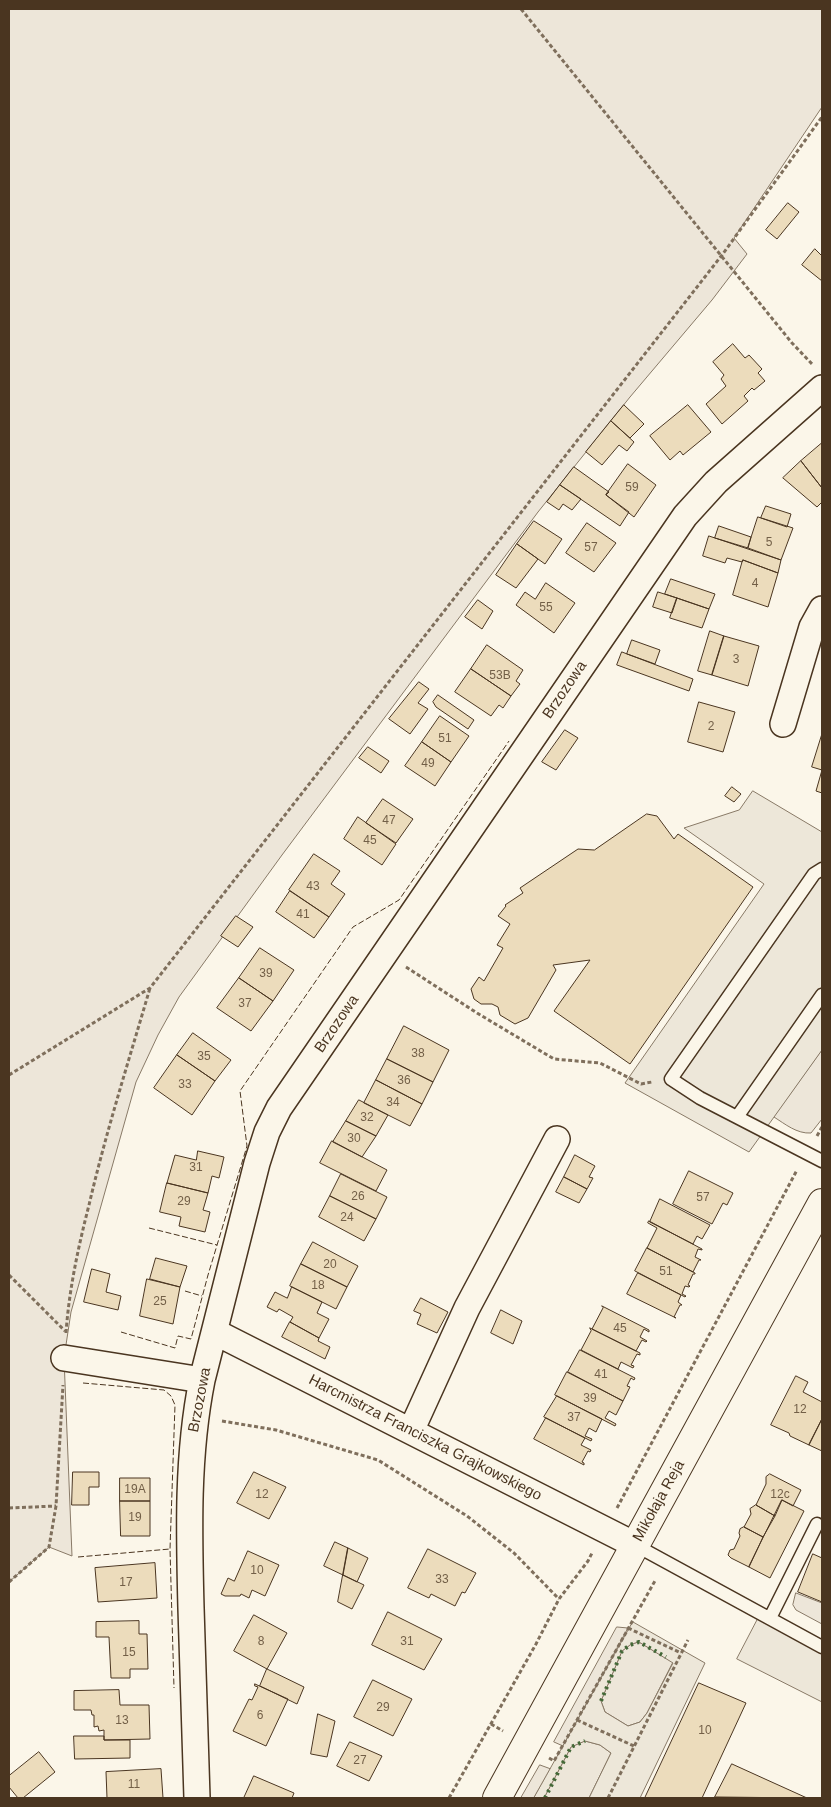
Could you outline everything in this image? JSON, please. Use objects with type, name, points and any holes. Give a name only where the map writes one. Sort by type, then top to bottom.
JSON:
[{"type":"street","name":"Brzozowa","points":[[197,1798],[190,1568],[192,1446],[202,1380],[267,1132],[279,1108],[685,516],[819,378]]},
{"type":"street","points":[[783,724],[812,627],[822,609]]},
{"type":"street","points":[[411,1431],[467,1308],[557,1139]]},
{"type":"street","name":"Mikołaja Reja","points":[[497,1798],[822,1203]]},
{"type":"street","name":"Harcmistrza Franciszka Grajkowskiego","points":[[215,1332],[635,1545]]},
{"type":"street","points":[[64,1358],[202,1380]]},
{"type":"lane","points":[[822,869],[814,874],[671,1079],[700,1098],[822,1161]]},
{"type":"lane","points":[[737,1117],[822,995]]},
{"type":"lane","points":[[770,1618],[817,1524]]},
{"type":"lane","points":[[635,1545],[822,1647]]},
{"type":"path","points":[[521,9],[722,255],[819,378]]},
{"type":"path","points":[[9,1075],[150,988],[722,255],[822,117]]},
{"type":"path","points":[[385,954],[477,1013],[554,1058],[600,1063],[641,1084],[671,1079]]},
{"type":"path","points":[[9,1582],[49,1547],[56,1506],[68,1305],[80,1241],[99,1163],[150,988]]},
{"type":"path","points":[[449,1798],[536,1644],[559,1599],[588,1561],[806,1153]]},
{"type":"path","points":[[9,1275],[66,1331]]},
{"type":"path","points":[[219,1420],[276,1430],[378,1460],[467,1516],[514,1553],[559,1599]]},
{"type":"path","points":[[9,1508],[56,1506]]},
{"type":"path","points":[[628,1628],[681,1653]]},
{"type":"path","points":[[608,1798],[688,1640]]},
{"type":"path","points":[[577,1720],[634,1746]]},
{"type":"shaded area","points":[[9,9],[822,9],[822,107],[734,238],[747,254],[712,300],[630,397],[538,512],[282,855],[179,997],[158,1035],[136,1082],[71,1312],[64,1358],[72,1556],[49,1547],[9,1582]]},
{"type":"shaded area","points":[[753,791],[822,832],[822,1050],[749,1152],[625,1083],[764,884],[684,828],[739,810]]},
{"type":"shaded area","points":[[822,1050],[822,1119],[811,1133],[801,1132],[774,1117]]},
{"type":"shaded area","points":[[796,1593],[822,1603],[822,1624],[796,1610],[793,1605]]},
{"type":"shaded area","points":[[761,1613],[822,1647],[822,1702],[737,1659]]},
{"type":"shaded area","points":[[633,1622],[705,1663],[640,1798],[589,1798],[611,1753],[600,1745],[585,1741],[571,1747],[544,1798],[534,1798]],"holes":[[[639,1642],[673,1663],[647,1713],[640,1722],[628,1726],[605,1712],[601,1701],[622,1651],[630,1645]]]},
{"type":"shaded area","points":[[617,1627],[628,1628],[563,1746],[554,1742]]},
{"type":"shaded area","points":[[639,1642],[673,1662],[647,1713],[640,1722],[628,1726],[605,1712],[601,1701],[622,1651],[630,1645]]},
{"type":"shaded area","points":[[585,1741],[600,1745],[611,1753],[589,1798],[544,1798],[571,1747]]},
{"type":"shaded area","points":[[540,1765],[551,1769],[534,1798],[521,1798]]},
{"type":"building","points":[[788,203],[799,212],[777,239],[766,230]]},
{"type":"building","points":[[815,249],[822,256],[822,281],[802,265]]},
{"type":"building","points":[[733,344],[745,358],[749,355],[762,369],[758,373],[765,381],[754,390],[752,388],[744,396],[748,401],[722,424],[706,404],[726,386],[721,379],[724,375],[713,362]]},
{"type":"building","points":[[624,405],[644,424],[630,438],[611,421]]},
{"type":"building","points":[[688,405],[711,432],[683,455],[680,451],[670,460],[650,436]]},
{"type":"building","points":[[611,421],[634,442],[627,451],[619,445],[602,465],[586,452]]},
{"type":"building","points":[[822,443],[822,488],[801,461]]},
{"type":"building","points":[[801,461],[822,488],[822,502],[817,507],[783,478]]},
{"type":"building","points":[[628,464],[656,485],[634,517],[606,495]]},
{"type":"building","points":[[574,467],[609,492],[606,495],[629,512],[620,526],[560,485]]},
{"type":"building","points":[[560,485],[581,499],[572,510],[563,504],[559,510],[547,502]]},
{"type":"building","points":[[766,506],[791,514],[787,527],[761,518]]},
{"type":"building","points":[[758,517],[793,528],[781,560],[748,548]]},
{"type":"building","points":[[534,521],[562,539],[545,564],[517,544]]},
{"type":"building","points":[[587,523],[616,543],[594,572],[566,553]]},
{"type":"building","points":[[719,526],[751,537],[748,548],[715,538]]},
{"type":"building","points":[[709,536],[781,560],[778,573],[743,560],[742,562],[727,558],[725,563],[703,556]]},
{"type":"building","points":[[517,544],[538,559],[516,588],[496,575]]},
{"type":"building","points":[[743,560],[778,573],[768,607],[733,595]]},
{"type":"building","points":[[671,579],[715,594],[709,609],[665,594]]},
{"type":"building","points":[[546,583],[575,603],[554,633],[516,605],[525,592],[535,599]]},
{"type":"building","points":[[658,592],[677,598],[672,613],[653,607]]},
{"type":"building","points":[[677,598],[709,609],[702,628],[670,618]]},
{"type":"building","points":[[478,600],[493,611],[482,629],[465,617]]},
{"type":"building","points":[[710,631],[724,636],[712,675],[698,671]]},
{"type":"building","points":[[724,636],[759,646],[748,686],[712,675]]},
{"type":"building","points":[[632,640],[660,650],[655,664],[627,654]]},
{"type":"building","points":[[487,645],[523,670],[516,681],[520,684],[511,696],[471,669]]},
{"type":"building","points":[[622,652],[693,679],[689,691],[617,665]]},
{"type":"building","points":[[471,669],[511,696],[503,708],[499,705],[491,716],[455,692]]},
{"type":"building","points":[[419,682],[429,689],[418,703],[428,709],[410,734],[389,719]]},
{"type":"building","points":[[438,695],[474,720],[468,729],[436,707],[433,702]]},
{"type":"building","points":[[699,702],[735,712],[723,752],[688,742]]},
{"type":"building","points":[[440,716],[469,736],[451,762],[422,742]]},
{"type":"building","points":[[565,730],[578,738],[556,770],[542,762]]},
{"type":"building","points":[[822,734],[822,770],[812,767]]},
{"type":"building","points":[[422,742],[451,762],[435,786],[405,766]]},
{"type":"building","points":[[368,747],[389,761],[381,773],[359,758]]},
{"type":"building","points":[[822,770],[822,793],[816,791]]},
{"type":"building","points":[[732,787],[741,794],[734,802],[725,796]]},
{"type":"building","points":[[383,799],[413,819],[396,843],[366,823]]},
{"type":"building","points":[[647,814],[657,816],[674,839],[678,834],[753,887],[630,1064],[554,1011],[590,960],[553,965],[556,970],[528,1018],[515,1024],[500,1015],[498,1007],[492,1004],[481,1004],[474,999],[471,989],[479,977],[484,981],[503,948],[497,945],[510,924],[498,916],[505,905],[523,893],[520,888],[578,849],[594,850]]},
{"type":"building","points":[[358,817],[396,844],[382,865],[344,839]]},
{"type":"building","points":[[314,854],[340,871],[331,884],[345,894],[329,917],[289,890]]},
{"type":"building","points":[[290,891],[329,917],[314,938],[276,912]]},
{"type":"building","points":[[236,916],[253,927],[238,947],[221,936]]},
{"type":"building","points":[[260,948],[294,970],[273,1001],[239,978]]},
{"type":"building","points":[[239,978],[273,1001],[251,1031],[217,1008]]},
{"type":"building","points":[[404,1026],[449,1050],[433,1082],[387,1059]]},
{"type":"building","points":[[193,1033],[231,1060],[215,1081],[177,1055]]},
{"type":"building","points":[[177,1055],[215,1081],[192,1115],[154,1088]]},
{"type":"building","points":[[387,1059],[433,1082],[422,1104],[376,1080]]},
{"type":"building","points":[[376,1080],[422,1104],[410,1126],[364,1103]]},
{"type":"building","points":[[359,1100],[388,1115],[376,1136],[346,1121]]},
{"type":"building","points":[[346,1121],[376,1136],[362,1157],[333,1142]]},
{"type":"building","points":[[332,1141],[387,1170],[376,1191],[320,1163]]},
{"type":"building","points":[[198,1151],[224,1157],[219,1178],[212,1176],[208,1193],[167,1183],[175,1155],[196,1160]]},
{"type":"building","points":[[575,1155],[595,1166],[589,1177],[593,1178],[587,1189],[564,1177]]},
{"type":"building","points":[[689,1171],[733,1193],[727,1205],[723,1203],[712,1224],[673,1204]]},
{"type":"building","points":[[341,1174],[387,1197],[376,1219],[330,1196]]},
{"type":"building","points":[[564,1177],[587,1189],[579,1203],[556,1192]]},
{"type":"building","points":[[167,1183],[208,1193],[203,1210],[210,1212],[205,1232],[179,1226],[181,1217],[160,1212]]},
{"type":"building","points":[[330,1196],[376,1219],[364,1241],[319,1217]]},
{"type":"building","points":[[660,1199],[710,1225],[702,1239],[697,1236],[693,1244],[650,1222]]},
{"type":"building","points":[[649,1221],[702,1249],[698,1249],[695,1257],[701,1260],[699,1260],[693,1272],[647,1248],[657,1228],[648,1223]]},
{"type":"building","points":[[313,1242],[358,1266],[347,1287],[301,1264]]},
{"type":"building","points":[[647,1248],[695,1273],[688,1285],[690,1286],[685,1286],[682,1294],[685,1297],[635,1271]]},
{"type":"building","points":[[156,1258],[187,1266],[180,1287],[150,1279]]},
{"type":"building","points":[[301,1264],[347,1287],[336,1309],[290,1286]]},
{"type":"building","points":[[92,1269],[110,1274],[106,1292],[121,1296],[118,1310],[84,1302]]},
{"type":"building","points":[[638,1273],[681,1295],[678,1302],[682,1305],[680,1305],[674,1317],[676,1318],[627,1294]]},
{"type":"building","points":[[147,1279],[180,1287],[173,1324],[140,1316]]},
{"type":"building","points":[[292,1287],[322,1302],[317,1313],[329,1319],[319,1338],[290,1322],[293,1317],[279,1309],[277,1312],[267,1307],[275,1292],[287,1298]]},
{"type":"building","points":[[421,1298],[448,1312],[437,1333],[417,1324],[421,1314],[414,1311]]},
{"type":"building","points":[[602,1306],[649,1330],[649,1332],[644,1329],[640,1337],[647,1341],[642,1340],[636,1351],[592,1329],[603,1308]]},
{"type":"building","points":[[501,1310],[522,1321],[513,1344],[491,1333]]},
{"type":"building","points":[[290,1322],[319,1338],[318,1341],[330,1347],[325,1359],[282,1337]]},
{"type":"building","points":[[590,1328],[640,1353],[640,1355],[637,1354],[631,1365],[634,1366],[633,1368],[621,1362],[618,1369],[581,1350],[591,1331]]},
{"type":"building","points":[[580,1350],[635,1378],[634,1380],[631,1378],[627,1386],[630,1387],[623,1401],[568,1372]]},
{"type":"building","points":[[567,1372],[623,1401],[616,1415],[609,1411],[605,1418],[616,1424],[615,1426],[555,1395]]},
{"type":"building","points":[[796,1376],[808,1382],[803,1392],[822,1402],[822,1419],[809,1445],[771,1425]]},
{"type":"building","points":[[557,1396],[602,1419],[596,1432],[589,1428],[585,1436],[592,1439],[591,1441],[544,1417]]},
{"type":"building","points":[[546,1418],[585,1438],[581,1445],[591,1450],[590,1452],[588,1451],[582,1462],[584,1465],[534,1439]]},
{"type":"building","points":[[822,1419],[822,1451],[809,1445]]},
{"type":"building","points":[[73,1472],[99,1472],[99,1487],[89,1487],[89,1505],[72,1505]]},
{"type":"building","points":[[254,1472],[286,1487],[269,1519],[237,1503]]},
{"type":"building","points":[[770,1474],[801,1490],[793,1506],[782,1500],[775,1516],[756,1505],[766,1484],[766,1477]]},
{"type":"building","points":[[120,1478],[150,1478],[150,1501],[120,1501]]},
{"type":"building","points":[[782,1500],[804,1511],[770,1578],[749,1567]]},
{"type":"building","points":[[120,1501],[150,1501],[150,1536],[121,1536]]},
{"type":"building","points":[[756,1505],[775,1516],[763,1537],[744,1527],[751,1514],[750,1509]]},
{"type":"building","points":[[744,1527],[763,1537],[749,1567],[728,1555],[730,1550],[734,1549],[740,1536],[740,1529]]},
{"type":"building","points":[[335,1542],[348,1548],[343,1575],[324,1566]]},
{"type":"building","points":[[348,1548],[368,1558],[357,1582],[343,1575]]},
{"type":"building","points":[[428,1549],[476,1573],[465,1593],[462,1592],[455,1606],[431,1594],[429,1598],[408,1588]]},
{"type":"building","points":[[248,1551],[279,1565],[265,1596],[252,1590],[249,1598],[241,1594],[240,1596],[225,1596],[221,1594],[228,1578],[234,1581]]},
{"type":"building","points":[[813,1554],[822,1558],[822,1602],[798,1592]]},
{"type":"building","points":[[155,1563],[157,1598],[98,1602],[95,1568]]},
{"type":"building","points":[[343,1575],[364,1585],[352,1609],[338,1602]]},
{"type":"building","points":[[388,1612],[442,1639],[424,1670],[372,1645]]},
{"type":"building","points":[[254,1615],[287,1633],[267,1669],[234,1651]]},
{"type":"building","points":[[139,1621],[139,1634],[147,1634],[148,1669],[130,1669],[130,1678],[111,1678],[109,1637],[96,1637],[96,1622]]},
{"type":"building","points":[[267,1669],[304,1687],[297,1704],[260,1686]]},
{"type":"building","points":[[373,1680],[412,1699],[393,1736],[354,1717]]},
{"type":"building","points":[[699,1683],[746,1703],[702,1798],[645,1798]]},
{"type":"building","points":[[255,1684],[288,1699],[266,1746],[233,1731],[249,1699],[252,1700],[258,1687]]},
{"type":"building","points":[[119,1690],[120,1705],[149,1705],[150,1739],[104,1740],[104,1730],[99,1731],[98,1726],[94,1727],[94,1715],[92,1715],[91,1710],[74,1710],[74,1691]]},
{"type":"building","points":[[318,1714],[335,1721],[327,1757],[311,1754]]},
{"type":"building","points":[[74,1736],[104,1736],[104,1740],[130,1740],[130,1758],[75,1759]]},
{"type":"building","points":[[350,1742],[382,1756],[369,1781],[337,1766]]},
{"type":"building","points":[[39,1752],[55,1772],[23,1798],[18,1798],[9,1787],[9,1776]]},
{"type":"building","points":[[732,1764],[765,1779],[807,1798],[715,1797]]},
{"type":"building","points":[[161,1769],[163,1798],[107,1798],[106,1772]]},
{"type":"building","points":[[254,1776],[294,1793],[292,1798],[244,1798]]},
{"type":"hedge","points":[[601,1701],[622,1651],[630,1645],[639,1642],[666,1657]]},
{"type":"hedge","points":[[545,1798],[571,1747],[585,1741]]},
{"type":"fence","points":[[121,1332],[175,1348],[178,1336],[191,1339],[208,1275],[247,1146],[240,1091],[353,927],[399,900],[509,741]]},
{"type":"fence","points":[[149,1228],[217,1245]]},
{"type":"fence","points":[[185,1291],[202,1296]]},
{"type":"fence","points":[[83,1383],[164,1390],[171,1396],[175,1405],[170,1549],[174,1688]]},
{"type":"fence","points":[[78,1557],[170,1549]]}]
